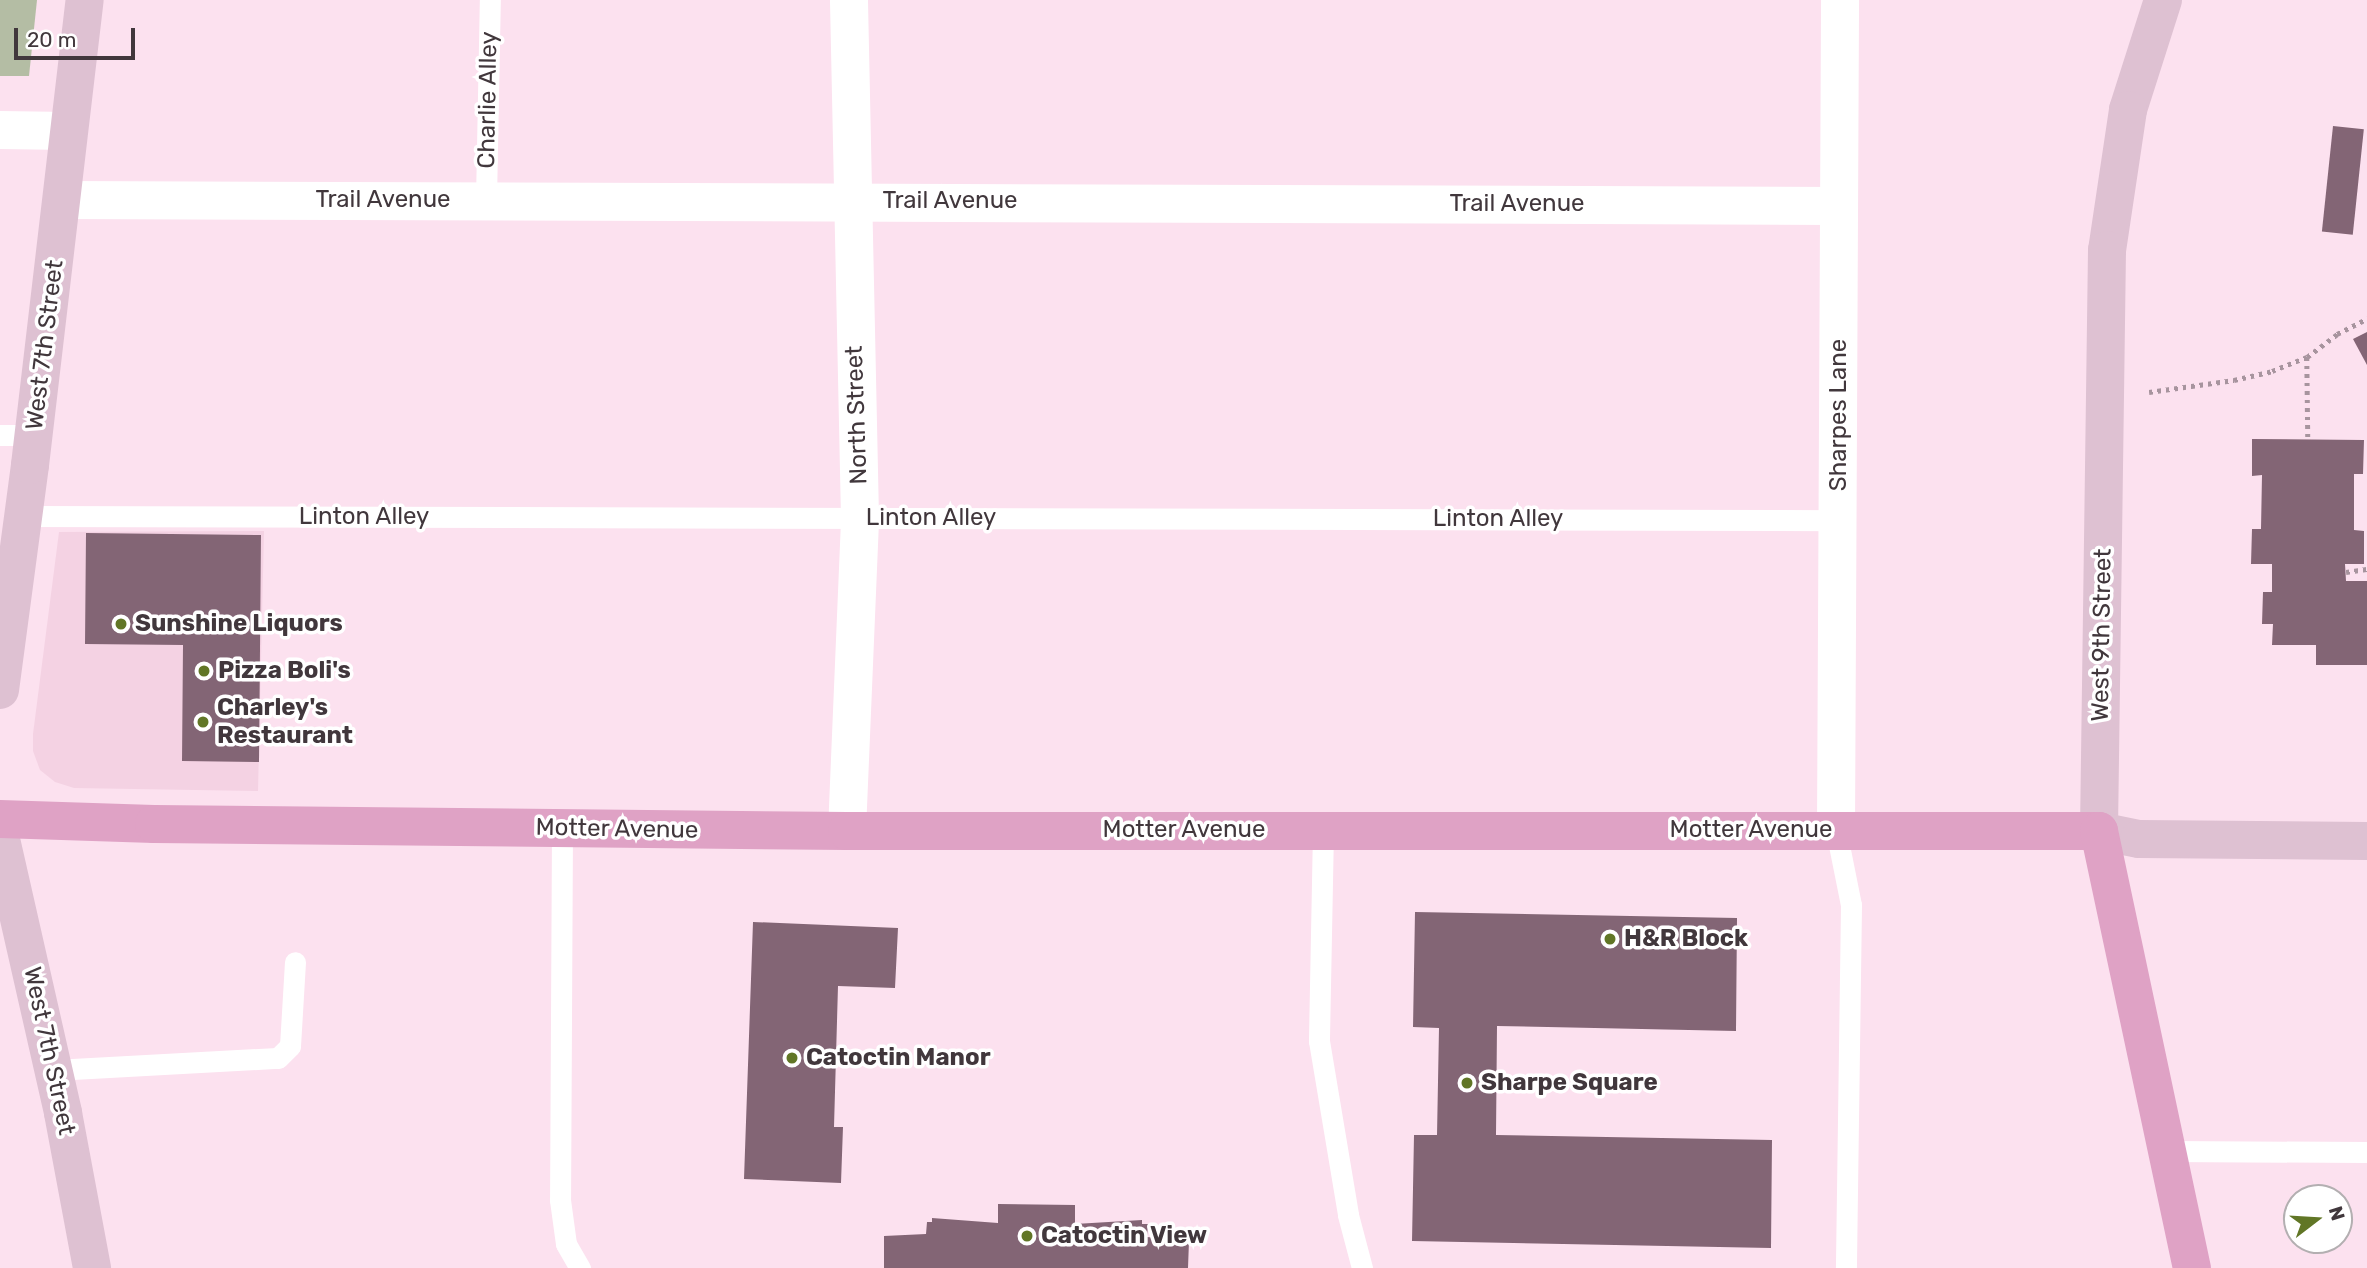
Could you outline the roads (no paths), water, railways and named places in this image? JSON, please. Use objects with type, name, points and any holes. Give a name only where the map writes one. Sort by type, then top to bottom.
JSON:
[{"type":"main road","name":"West 7th Street","points":[[0,690],[22,516],[17,435],[62,200],[85,0]]},
{"type":"main road","name":"West 9th Street","points":[[2163,0],[2128,110],[2107,250],[2099,831],[2192,1268]]},
{"type":"main road","name":"Motter Avenue","points":[[0,819],[847,831],[2099,831],[2139,839],[2367,841]]},
{"type":"main road","name":"West 7th Street","points":[[0,835],[54,1070],[92,1268]]},
{"type":"street","name":"North Street","points":[[847,831],[860,518],[851,200],[849,0]]},
{"type":"street","name":"Sharpes Lane","points":[[1836,830],[1840,520],[1840,0]]},
{"type":"street","points":[[0,130],[69,131]]},
{"type":"street","name":"Trail Avenue","points":[[62,200],[851,200],[1838,205]]},
{"type":"lane","name":"Charlie Alley","points":[[486,200],[490,0]]},
{"type":"lane","name":"Linton Alley","points":[[22,516],[1840,520]]},
{"type":"lane","points":[[562,828],[560,1200],[566,1244],[580,1268]]},
{"type":"lane","points":[[1323,830],[1319,1041],[1348,1215],[1362,1268]]},
{"type":"lane","points":[[1836,830],[1851,905],[1846,1268]]},
{"type":"lane","points":[[54,1070],[278,1058],[290,1046],[295,962]]},
{"type":"lane","points":[[2167,1151],[2367,1152]]},
{"type":"place","name":"Sunshine Liquors","points":[[121,624]]},
{"type":"place","name":"Pizza Boli's","points":[[204,671]]},
{"type":"place","name":"Charley's Restaurant","points":[[203,722]]},
{"type":"place","name":"H&R Block","points":[[1610,939]]},
{"type":"place","name":"Catoctin Manor","points":[[792,1058]]},
{"type":"place","name":"Sharpe Square","points":[[1467,1083]]},
{"type":"place","name":"Catoctin View","points":[[1027,1236]]}]
